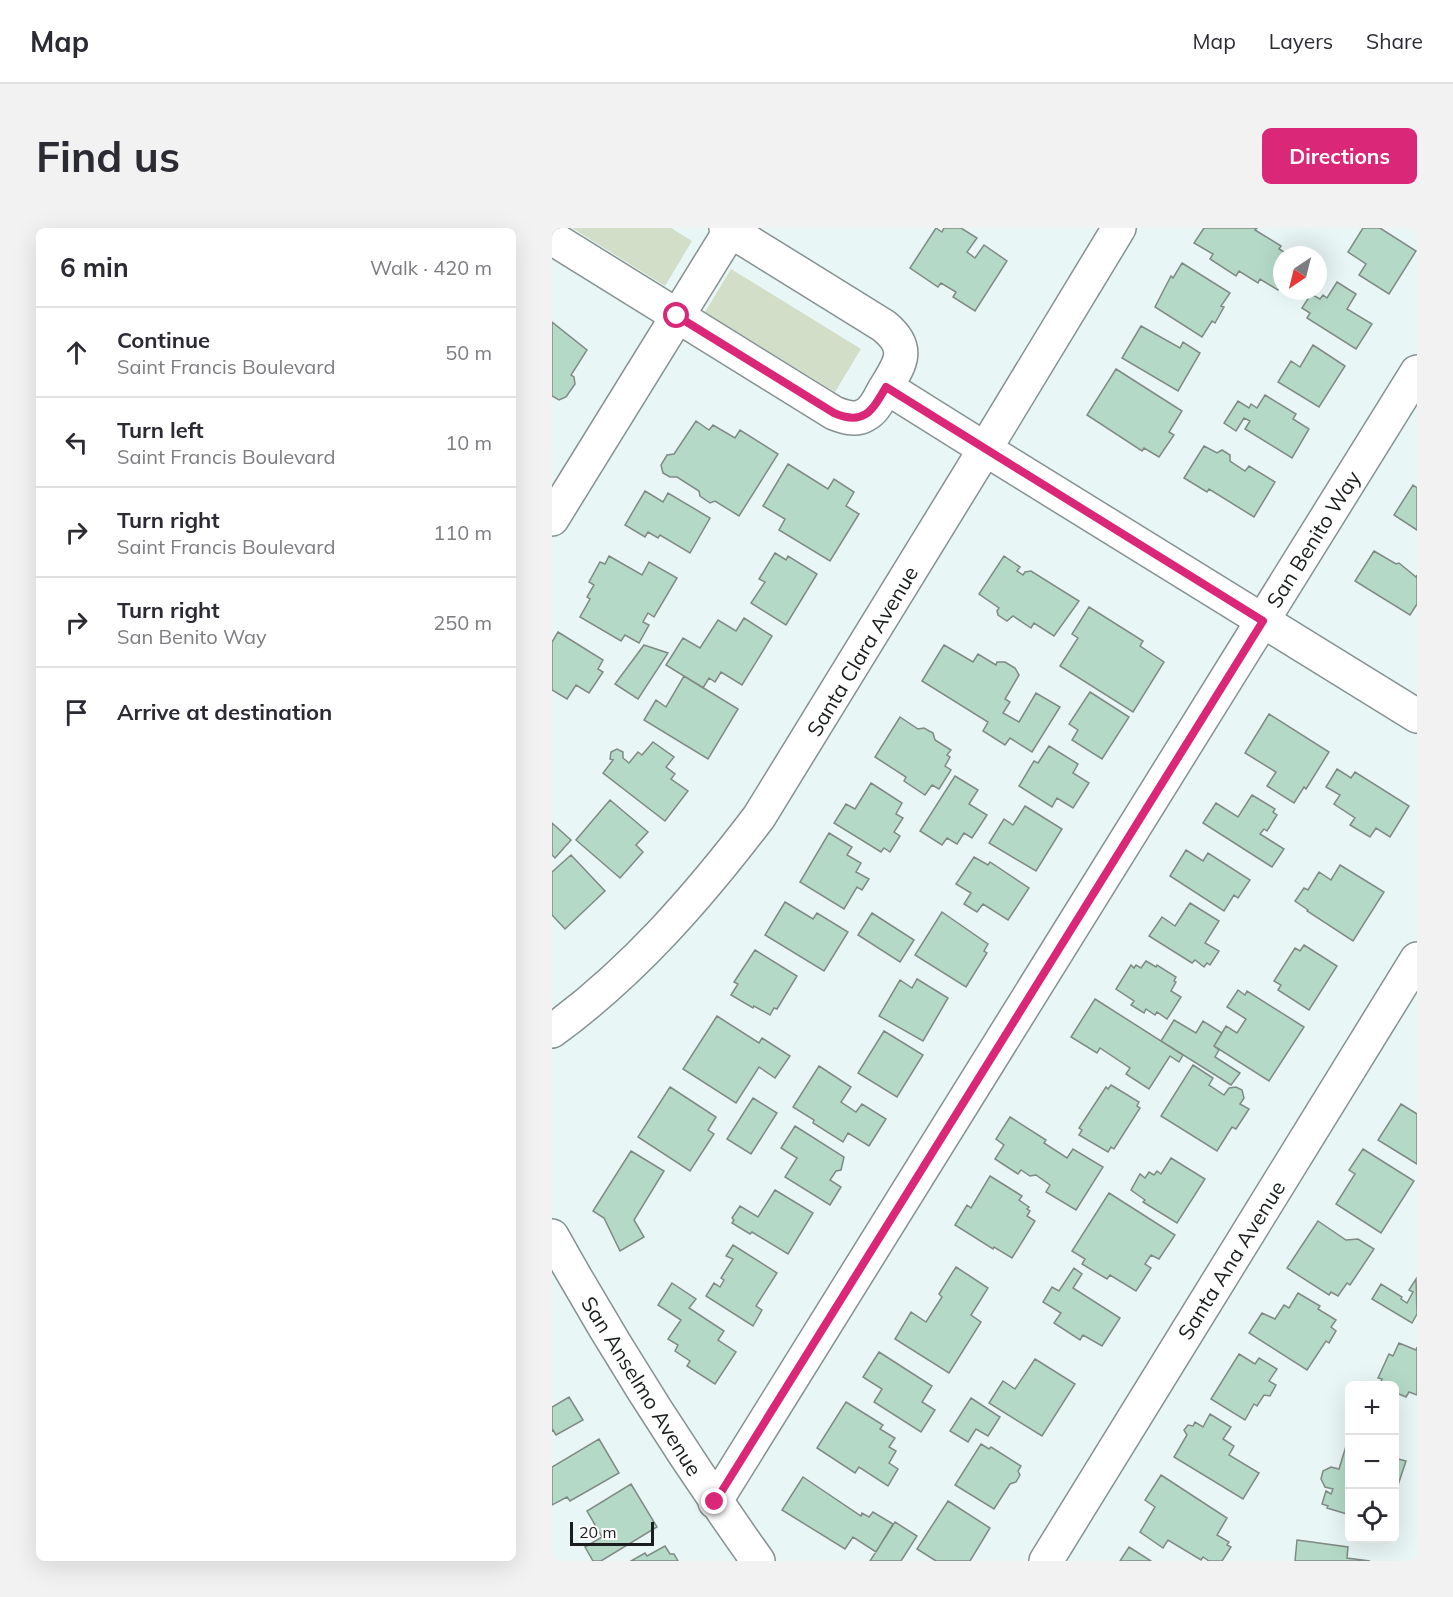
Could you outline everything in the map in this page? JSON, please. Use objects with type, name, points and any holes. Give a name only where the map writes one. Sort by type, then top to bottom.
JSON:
[{"type":"street","name":"Santa Clara Avenue","points":[[552,1031],[581,1010],[677,918],[720,868],[759,817],[1119,228]]},
{"type":"street","points":[[552,238],[677,316],[834,413],[844,418],[855,419],[865,416],[872,410],[900,365],[902,354],[900,344],[894,334],[884,326],[729,229],[677,316],[552,519]]},
{"type":"street","name":"San Benito Way","points":[[715,1502],[1417,372]]},
{"type":"street","points":[[886,387],[1417,716]]},
{"type":"street","name":"Santa Ana Avenue","points":[[1046,1561],[1417,959]]},
{"type":"street","name":"San Anselmo Avenue","points":[[552,1236],[632,1374],[715,1502],[758,1561]]},
{"type":"green space","points":[[572,228],[671,228],[692,241],[665,286]]},
{"type":"green space","points":[[731,269],[861,349],[835,392],[705,312]]},
{"type":"building","points":[[936,228],[942,232],[944,228],[961,228],[977,238],[967,252],[975,258],[984,245],[1007,261],[975,311],[953,297],[956,292],[941,283],[938,287],[910,268]]},
{"type":"building","points":[[1204,228],[1257,228],[1255,230],[1281,246],[1273,246],[1273,287],[1260,279],[1258,283],[1239,271],[1236,276],[1210,259],[1213,254],[1194,243]]},
{"type":"building","points":[[1363,228],[1380,228],[1416,251],[1389,294],[1359,275],[1366,264],[1348,252]]},
{"type":"building","points":[[1182,263],[1230,293],[1221,306],[1224,307],[1215,323],[1212,321],[1202,337],[1155,307],[1171,276],[1173,278]]},
{"type":"building","points":[[1337,282],[1356,294],[1347,309],[1372,324],[1356,349],[1307,318],[1310,313],[1302,308],[1307,300],[1327,300]]},
{"type":"building","points":[[552,322],[587,350],[571,375],[574,377],[575,384],[566,397],[559,400],[552,396]]},
{"type":"building","points":[[1141,326],[1180,348],[1183,342],[1200,353],[1178,391],[1122,358]]},
{"type":"building","points":[[1313,345],[1345,366],[1319,407],[1278,382],[1291,361],[1300,367]]},
{"type":"building","points":[[1116,369],[1182,411],[1169,432],[1174,435],[1159,457],[1144,448],[1142,451],[1087,415]]},
{"type":"building","points":[[1265,395],[1296,414],[1293,419],[1309,429],[1292,458],[1245,429],[1250,421],[1244,418],[1236,431],[1224,423],[1238,401],[1249,408],[1251,404],[1257,408]]},
{"type":"building","points":[[696,421],[709,430],[713,425],[735,438],[740,430],[778,454],[739,516],[715,501],[710,503],[700,496],[699,491],[677,477],[670,477],[663,473],[661,465],[667,455],[674,454]]},
{"type":"building","points":[[1204,446],[1217,453],[1222,450],[1230,455],[1230,461],[1245,471],[1249,466],[1275,482],[1254,517],[1209,489],[1207,492],[1184,478]]},
{"type":"building","points":[[788,464],[828,489],[834,479],[854,492],[846,506],[859,514],[830,561],[779,530],[785,519],[763,506]]},
{"type":"building","points":[[1413,485],[1417,488],[1417,530],[1394,515]]},
{"type":"building","points":[[645,491],[663,502],[668,493],[710,518],[690,553],[660,535],[658,538],[648,532],[645,537],[625,525]]},
{"type":"building","points":[[1374,551],[1396,564],[1399,563],[1416,577],[1417,575],[1417,604],[1410,615],[1355,581]]},
{"type":"building","points":[[775,553],[786,560],[788,556],[817,574],[786,625],[751,603],[765,582],[759,579]]},
{"type":"building","points":[[609,556],[642,575],[649,562],[677,578],[654,617],[648,613],[643,622],[649,625],[639,643],[625,635],[621,641],[580,617],[590,599],[587,597],[594,585],[589,582],[600,562],[605,564]]},
{"type":"building","points":[[1004,556],[1020,567],[1017,571],[1023,575],[1031,571],[1079,601],[1054,636],[1034,623],[1031,628],[1013,616],[1007,621],[998,615],[999,608],[979,594]]},
{"type":"building","points":[[1089,607],[1143,641],[1140,646],[1164,662],[1133,712],[1060,666],[1078,638],[1072,634]]},
{"type":"building","points":[[744,618],[772,636],[742,685],[721,672],[715,682],[709,678],[703,688],[666,665],[683,638],[700,648],[718,620],[736,631]]},
{"type":"building","points":[[558,632],[603,660],[598,669],[603,672],[589,693],[576,685],[567,699],[552,690],[552,642]]},
{"type":"building","points":[[644,645],[668,653],[638,699],[615,684]]},
{"type":"building","points":[[944,645],[973,662],[978,654],[996,665],[997,662],[1005,662],[1015,668],[1019,675],[1005,699],[1010,702],[1003,713],[1019,722],[1036,693],[1060,707],[1032,752],[1010,738],[1005,745],[983,731],[988,722],[922,681]]},
{"type":"building","points":[[684,676],[738,709],[708,759],[644,720],[656,700],[666,707]]},
{"type":"building","points":[[1090,692],[1129,717],[1102,759],[1072,740],[1078,730],[1069,724]]},
{"type":"building","points":[[1269,714],[1329,752],[1306,789],[1304,787],[1294,803],[1267,786],[1276,772],[1245,753]]},
{"type":"building","points":[[900,717],[918,729],[924,728],[933,733],[935,740],[951,750],[947,755],[950,757],[945,766],[951,770],[939,789],[932,785],[925,795],[904,781],[906,777],[875,757]]},
{"type":"building","points":[[653,742],[674,757],[666,767],[675,774],[671,779],[688,791],[665,821],[603,773],[613,760],[610,759],[611,752],[617,749],[623,752],[623,758],[629,763],[638,752],[642,755]]},
{"type":"building","points":[[1049,746],[1078,764],[1073,773],[1089,783],[1073,808],[1057,798],[1052,807],[1019,786],[1034,761],[1038,763]]},
{"type":"building","points":[[1337,769],[1351,778],[1355,772],[1409,806],[1390,837],[1376,828],[1370,837],[1350,825],[1355,818],[1334,804],[1340,795],[1326,787]]},
{"type":"building","points":[[955,776],[978,790],[969,804],[987,815],[972,838],[964,833],[957,844],[947,838],[942,845],[920,831]]},
{"type":"building","points":[[871,783],[902,803],[896,814],[903,818],[894,832],[900,836],[890,852],[884,848],[881,852],[834,823],[846,804],[855,809]]},
{"type":"building","points":[[1252,795],[1275,809],[1273,812],[1277,815],[1267,831],[1264,829],[1260,834],[1284,849],[1272,867],[1203,823],[1216,803],[1238,817]]},
{"type":"building","points":[[610,800],[648,832],[636,845],[643,852],[620,878],[576,840]]},
{"type":"building","points":[[1025,806],[1062,829],[1036,871],[989,843],[1004,819],[1013,825]]},
{"type":"building","points":[[552,823],[571,840],[555,858],[552,855]]},
{"type":"building","points":[[829,833],[852,847],[847,855],[861,863],[856,872],[869,879],[862,890],[857,887],[844,909],[800,882]]},
{"type":"building","points":[[1186,850],[1203,861],[1208,853],[1250,880],[1238,898],[1234,895],[1224,911],[1170,876]]},
{"type":"building","points":[[571,855],[605,891],[565,929],[552,915],[552,872]]},
{"type":"building","points":[[974,857],[988,865],[990,862],[1029,888],[1008,920],[983,904],[977,912],[964,904],[971,893],[956,884]]},
{"type":"building","points":[[1340,865],[1384,892],[1353,941],[1295,901],[1304,888],[1308,890],[1319,872],[1331,880]]},
{"type":"building","points":[[785,902],[813,919],[817,913],[848,932],[824,971],[765,935]]},
{"type":"building","points":[[1190,903],[1219,921],[1205,943],[1219,951],[1210,965],[1207,963],[1204,967],[1195,960],[1192,963],[1149,936],[1162,917],[1175,926]]},
{"type":"building","points":[[942,912],[988,944],[984,951],[987,953],[966,987],[915,955]]},
{"type":"building","points":[[872,913],[914,940],[900,962],[858,935]]},
{"type":"building","points":[[1304,945],[1337,966],[1309,1010],[1278,990],[1281,985],[1274,981],[1295,948],[1300,951]]},
{"type":"building","points":[[755,950],[797,976],[777,1009],[774,1008],[770,1015],[731,995],[738,984],[734,982]]},
{"type":"building","points":[[1146,961],[1176,977],[1171,991],[1181,997],[1167,1019],[1157,1012],[1155,1015],[1146,1009],[1144,1013],[1131,1005],[1134,1001],[1116,989],[1131,965],[1134,968],[1136,965],[1141,968]]},
{"type":"building","points":[[917,979],[948,998],[923,1041],[879,1016],[900,980],[912,988]]},
{"type":"building","points":[[1238,990],[1245,995],[1247,991],[1304,1027],[1269,1081],[1214,1046],[1226,1026],[1237,1033],[1246,1019],[1227,1007]]},
{"type":"building","points":[[1095,999],[1183,1055],[1179,1062],[1170,1056],[1149,1089],[1126,1074],[1130,1068],[1100,1048],[1097,1053],[1071,1037]]},
{"type":"building","points":[[717,1016],[759,1043],[762,1038],[790,1056],[775,1078],[759,1067],[736,1103],[683,1069]]},
{"type":"building","points":[[1174,1020],[1196,1033],[1203,1021],[1222,1033],[1214,1046],[1219,1050],[1215,1057],[1240,1073],[1231,1085],[1161,1041]]},
{"type":"building","points":[[884,1031],[923,1055],[897,1097],[858,1073]]},
{"type":"building","points":[[1193,1065],[1213,1078],[1209,1085],[1224,1095],[1229,1088],[1236,1087],[1242,1090],[1244,1098],[1240,1104],[1249,1109],[1236,1129],[1232,1127],[1217,1151],[1161,1116]]},
{"type":"building","points":[[819,1066],[851,1087],[841,1102],[856,1112],[862,1104],[886,1119],[869,1146],[848,1133],[843,1142],[793,1107]]},
{"type":"building","points":[[1111,1085],[1139,1102],[1137,1106],[1140,1108],[1114,1149],[1111,1147],[1108,1152],[1079,1135],[1082,1130],[1079,1128],[1106,1087],[1108,1089]]},
{"type":"building","points":[[670,1087],[716,1117],[708,1130],[714,1134],[690,1171],[638,1137]]},
{"type":"building","points":[[753,1098],[777,1113],[751,1154],[727,1139]]},
{"type":"building","points":[[1401,1104],[1417,1114],[1417,1164],[1378,1140]]},
{"type":"building","points":[[1010,1117],[1046,1140],[1044,1143],[1067,1158],[1073,1149],[1103,1167],[1076,1210],[1046,1192],[1050,1185],[1036,1175],[1030,1176],[1021,1170],[1018,1174],[995,1159],[1004,1145],[996,1139]]},
{"type":"building","points":[[795,1126],[844,1157],[841,1170],[836,1171],[830,1180],[841,1187],[830,1205],[785,1177],[797,1158],[781,1148]]},
{"type":"building","points":[[1363,1149],[1414,1181],[1381,1233],[1336,1204],[1355,1174],[1349,1170]]},
{"type":"building","points":[[631,1151],[664,1171],[634,1220],[644,1237],[620,1251],[604,1218],[593,1211]]},
{"type":"building","points":[[1171,1158],[1205,1179],[1177,1223],[1143,1202],[1145,1200],[1131,1190],[1140,1174],[1145,1178],[1149,1172],[1154,1175],[1157,1171],[1161,1174]]},
{"type":"building","points":[[990,1176],[1022,1196],[1019,1200],[1029,1207],[1027,1209],[1030,1211],[1027,1216],[1035,1221],[1012,1258],[955,1225],[967,1205],[971,1208]]},
{"type":"building","points":[[775,1190],[813,1213],[788,1254],[752,1232],[750,1234],[732,1223],[734,1220],[732,1218],[740,1206],[758,1217]]},
{"type":"building","points":[[1109,1193],[1175,1235],[1159,1259],[1151,1255],[1145,1264],[1151,1268],[1136,1291],[1110,1275],[1107,1279],[1082,1264],[1085,1259],[1072,1251]]},
{"type":"building","points":[[1318,1221],[1346,1240],[1358,1239],[1374,1249],[1350,1285],[1347,1283],[1338,1296],[1331,1292],[1329,1295],[1287,1268]]},
{"type":"building","points":[[733,1245],[777,1273],[756,1306],[762,1310],[753,1326],[706,1296],[714,1283],[720,1287],[724,1280],[721,1278],[733,1259],[726,1256]]},
{"type":"building","points":[[956,1267],[988,1288],[971,1315],[981,1322],[949,1373],[895,1339],[911,1312],[926,1322],[942,1297],[939,1294]]},
{"type":"building","points":[[1074,1268],[1082,1274],[1073,1288],[1120,1318],[1102,1346],[1083,1335],[1080,1340],[1054,1323],[1061,1313],[1043,1302],[1052,1287],[1059,1291]]},
{"type":"building","points":[[1416,1279],[1417,1314],[1412,1323],[1372,1299],[1381,1284],[1402,1297],[1401,1299],[1407,1303],[1413,1292],[1409,1290]]},
{"type":"building","points":[[672,1283],[696,1299],[689,1308],[724,1331],[718,1340],[736,1352],[715,1384],[687,1366],[690,1361],[675,1351],[678,1345],[668,1339],[681,1320],[658,1305]]},
{"type":"building","points":[[1298,1293],[1320,1306],[1318,1309],[1336,1320],[1331,1327],[1336,1331],[1329,1343],[1326,1341],[1307,1370],[1249,1333],[1262,1313],[1275,1319],[1284,1305],[1289,1308]]},
{"type":"building","points":[[1399,1343],[1416,1350],[1417,1347],[1417,1395],[1409,1392],[1406,1397],[1399,1394],[1399,1381],[1381,1381],[1382,1379],[1378,1378],[1389,1354],[1393,1356]]},
{"type":"building","points":[[879,1352],[932,1386],[922,1402],[935,1410],[921,1432],[874,1402],[882,1389],[863,1377]]},
{"type":"building","points":[[1239,1354],[1255,1364],[1259,1358],[1277,1369],[1269,1381],[1276,1385],[1270,1396],[1264,1395],[1257,1406],[1254,1404],[1245,1420],[1211,1399]]},
{"type":"building","points":[[1035,1359],[1075,1384],[1042,1436],[989,1403],[1003,1381],[1015,1389]]},
{"type":"building","points":[[569,1397],[583,1420],[556,1435],[552,1431],[552,1407]]},
{"type":"building","points":[[971,1398],[1000,1417],[988,1436],[976,1429],[968,1442],[950,1431]]},
{"type":"building","points":[[846,1402],[883,1425],[880,1429],[895,1438],[889,1447],[896,1451],[889,1463],[898,1469],[888,1486],[859,1467],[855,1473],[817,1448]]},
{"type":"building","points":[[1210,1414],[1231,1427],[1223,1439],[1234,1446],[1229,1455],[1259,1473],[1243,1499],[1174,1457],[1187,1435],[1184,1430],[1188,1425],[1193,1426],[1195,1422],[1203,1427]]},
{"type":"building","points":[[599,1439],[619,1473],[570,1501],[567,1497],[552,1505],[552,1467]]},
{"type":"building","points":[[981,1444],[989,1449],[991,1447],[1021,1466],[1016,1482],[1010,1484],[994,1509],[955,1485]]},
{"type":"building","points":[[1345,1450],[1345,1513],[1322,1504],[1326,1491],[1331,1494],[1333,1489],[1325,1487],[1321,1479],[1323,1471],[1331,1467],[1339,1469]]},
{"type":"building","points":[[1399,1459],[1406,1461],[1399,1482]]},
{"type":"building","points":[[1161,1475],[1227,1518],[1217,1535],[1229,1542],[1227,1545],[1231,1547],[1222,1561],[1209,1561],[1203,1557],[1201,1560],[1168,1540],[1163,1548],[1140,1532],[1155,1507],[1145,1500]]},
{"type":"building","points":[[803,1477],[861,1516],[862,1513],[869,1517],[873,1512],[893,1524],[876,1552],[853,1537],[845,1549],[782,1510]]},
{"type":"building","points":[[631,1484],[657,1527],[601,1561],[593,1561],[585,1547],[602,1537],[587,1511]]},
{"type":"building","points":[[948,1501],[990,1528],[970,1561],[936,1561],[917,1549]]},
{"type":"building","points":[[895,1522],[917,1536],[901,1561],[870,1561]]},
{"type":"building","points":[[1297,1540],[1348,1547],[1347,1558],[1370,1561],[1295,1561]]},
{"type":"building","points":[[665,1546],[678,1561],[631,1561],[645,1553],[647,1556]]},
{"type":"building","points":[[1129,1547],[1151,1561],[1120,1561]]},
{"type":"route","points":[[677,316],[844,418],[855,419],[865,416],[872,410],[886,387],[1263,621],[715,1502]]}]
